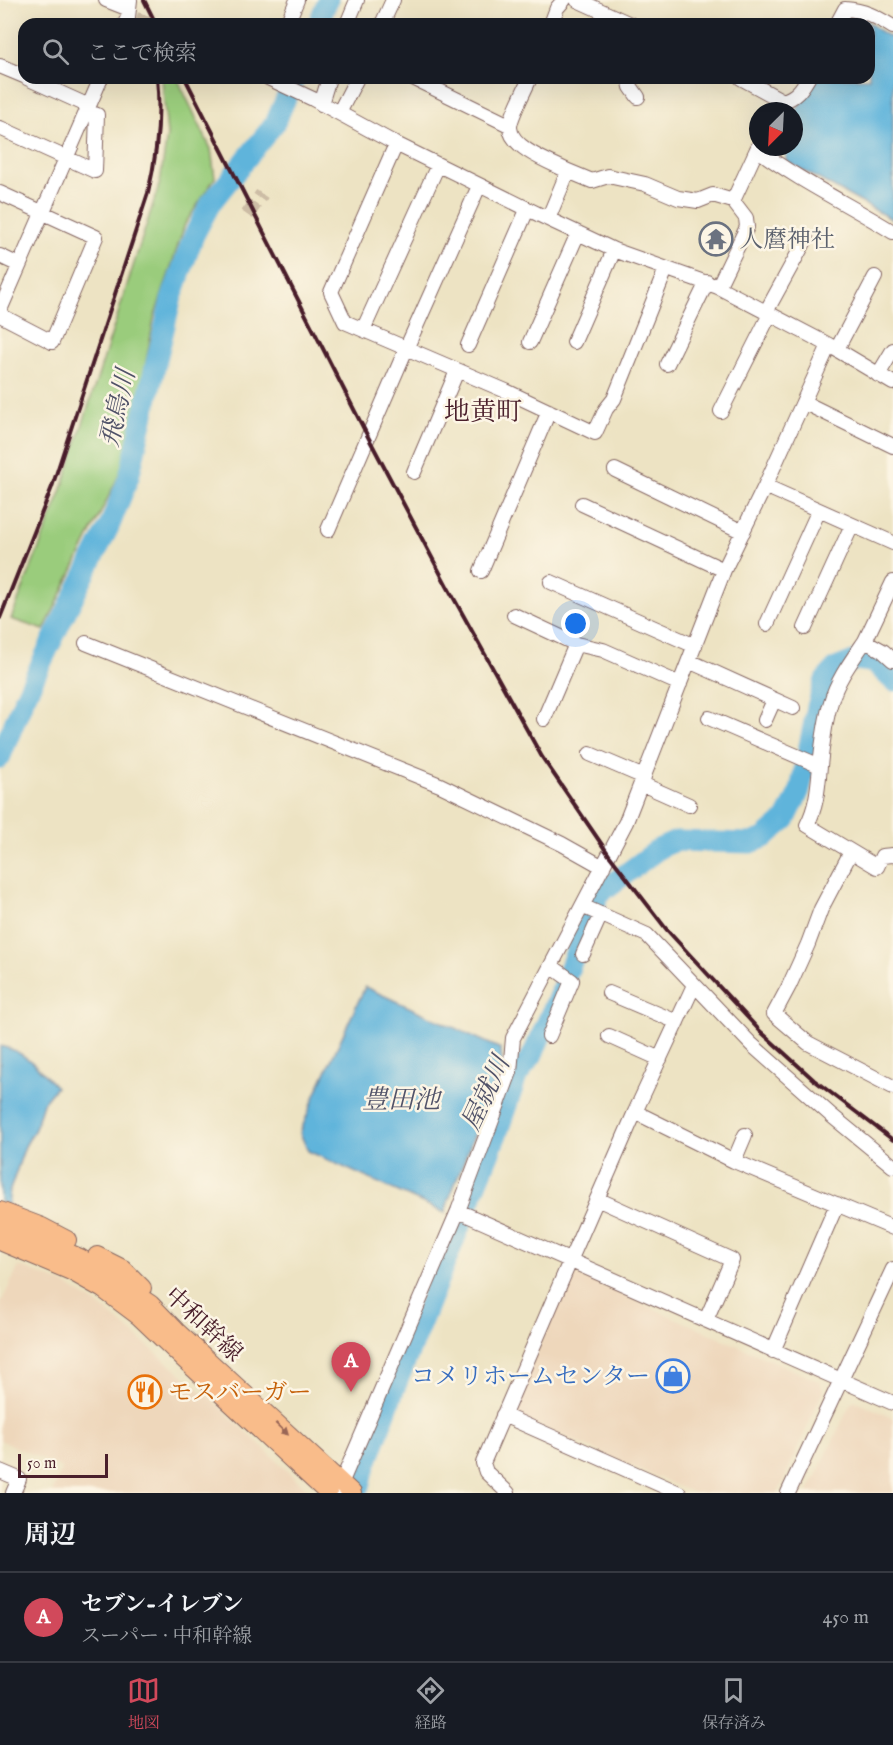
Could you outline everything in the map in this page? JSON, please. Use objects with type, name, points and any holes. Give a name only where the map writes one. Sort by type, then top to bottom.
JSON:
[{"type":"main road","points":[[0,1211],[42,1227],[123,1269],[185,1328],[216,1368]]},
{"type":"main road","name":"中和幹線","points":[[0,1224],[80,1258],[150,1304],[340,1490]]},
{"type":"main road","name":"中和幹線","points":[[0,1240],[104,1289],[139,1316],[184,1359],[340,1490]]},
{"type":"main road","points":[[0,1253],[68,1281],[107,1306],[161,1348],[184,1359]]},
{"type":"street","points":[[106,0],[130,14]]},
{"type":"street","points":[[290,18],[297,0]]},
{"type":"street","points":[[350,18],[357,0]]},
{"type":"street","points":[[385,18],[393,0]]},
{"type":"street","points":[[553,18],[557,8],[564,0]]},
{"type":"street","points":[[577,0],[617,18]]},
{"type":"street","points":[[841,18],[846,9],[852,9],[874,15],[893,27]]},
{"type":"street","points":[[0,66],[18,74]]},
{"type":"street","points":[[0,128],[95,171],[97,116],[88,108],[40,84]]},
{"type":"street","points":[[0,310],[98,84]]},
{"type":"street","points":[[280,84],[527,210],[614,249],[713,284],[833,347],[893,383]]},
{"type":"street","points":[[317,102],[326,84]]},
{"type":"street","points":[[339,113],[354,84]]},
{"type":"street","points":[[425,84],[509,125]]},
{"type":"street","points":[[527,84],[509,125],[512,137],[539,157],[592,181],[608,176],[645,184],[678,198],[698,201],[713,195],[733,201],[746,218],[747,227],[667,364]]},
{"type":"street","points":[[630,84],[638,97]]},
{"type":"street","points":[[749,84],[774,102]]},
{"type":"street","points":[[786,102],[805,84]]},
{"type":"street","points":[[396,144],[331,292],[345,322],[595,433],[606,409],[614,399],[666,269]]},
{"type":"street","points":[[733,201],[754,156]]},
{"type":"street","points":[[767,156],[809,184],[893,232]]},
{"type":"street","points":[[363,330],[438,165]]},
{"type":"street","points":[[548,219],[568,171]]},
{"type":"street","points":[[328,530],[479,186]]},
{"type":"street","points":[[0,193],[96,237],[52,342],[0,315]]},
{"type":"street","points":[[468,345],[527,210]]},
{"type":"street","points":[[530,342],[578,233]]},
{"type":"street","points":[[721,411],[806,239]]},
{"type":"street","points":[[574,342],[614,249]]},
{"type":"street","points":[[0,256],[19,265]]},
{"type":"street","points":[[583,954],[603,867],[626,822],[643,781],[724,570],[803,402],[875,277]]},
{"type":"street","points":[[878,375],[893,350]]},
{"type":"street","points":[[414,472],[457,371]]},
{"type":"street","points":[[803,402],[893,446]]},
{"type":"street","points":[[481,571],[549,411]]},
{"type":"street","points":[[615,470],[743,532]]},
{"type":"street","points":[[765,486],[893,543]]},
{"type":"street","points":[[582,504],[724,570]]},
{"type":"street","points":[[767,624],[819,510]]},
{"type":"street","points":[[806,628],[852,525]]},
{"type":"street","points":[[551,582],[695,646]]},
{"type":"street","points":[[893,582],[865,641],[835,688],[810,762],[819,786],[813,814],[807,825],[877,867],[882,856],[893,855]]},
{"type":"street","points":[[514,615],[576,644],[603,650],[680,684]]},
{"type":"street","points":[[865,641],[883,651],[893,660]]},
{"type":"street","points":[[86,643],[440,785],[603,867]]},
{"type":"street","points":[[544,719],[576,644]]},
{"type":"street","points":[[689,661],[793,708]]},
{"type":"street","points":[[765,720],[774,700]]},
{"type":"street","points":[[709,718],[810,762]]},
{"type":"street","points":[[590,754],[689,804]]},
{"type":"street","points":[[851,852],[820,909],[808,944],[774,1014],[808,1043],[893,1087]]},
{"type":"street","points":[[340,1490],[458,1211],[510,1072],[513,1038],[551,966],[592,910]]},
{"type":"street","points":[[592,910],[647,935],[759,1051],[893,1166]]},
{"type":"street","points":[[549,1036],[572,981],[551,966]]},
{"type":"street","points":[[503,1491],[486,1472],[483,1463],[635,1112],[694,985]]},
{"type":"street","points":[[609,993],[677,1022]]},
{"type":"street","points":[[609,1036],[660,1059]]},
{"type":"street","points":[[635,1112],[734,1161],[893,1228]]},
{"type":"street","points":[[734,1161],[745,1135]]},
{"type":"street","points":[[597,1199],[732,1260],[706,1320]]},
{"type":"street","points":[[773,1350],[837,1204]]},
{"type":"street","points":[[458,1211],[893,1402]]},
{"type":"street","points":[[788,1493],[893,1269]]},
{"type":"street","points":[[503,1415],[679,1493]]},
{"type":"street","points":[[0,1470],[19,1479],[13,1493]]},
{"type":"shaded area","points":[[19,1266],[66,1285],[100,1306],[218,1405],[311,1493],[52,1493],[62,1468],[0,1440],[0,1305]]},
{"type":"shaded area","name":"コメリホームセンター","points":[[572,1273],[820,1382],[823,1391],[778,1493],[694,1493],[515,1415],[513,1406]]},
{"type":"shaded area","points":[[856,1401],[893,1418],[893,1493],[808,1493],[851,1403]]},
{"type":"green space","points":[[163,84],[180,84],[211,149],[215,178],[185,224],[154,319],[135,421],[120,473],[44,630],[11,619],[61,492],[160,182],[167,135]]},
{"type":"water","points":[[875,28],[893,39],[893,220],[786,161],[786,156],[803,156],[803,102],[801,102],[806,91],[813,84],[875,84]]},
{"type":"water","name":"豊田池","points":[[365,987],[501,1049],[502,1064],[445,1213],[308,1151],[300,1133]]},
{"type":"water","points":[[0,1046],[24,1056],[56,1087],[43,1103],[35,1129],[25,1146],[10,1190],[8,1205],[0,1202]]},
{"type":"waterway","name":"飛鳥川","points":[[320,18],[328,0]]},
{"type":"waterway","name":"飛鳥川","points":[[0,758],[24,699],[109,527],[129,477],[171,300],[194,235],[211,203],[275,123],[292,84]]},
{"type":"waterway","name":"屋就川","points":[[360,1486],[394,1390],[497,1134],[517,1076],[532,1056],[600,893],[660,848],[676,841],[751,843],[764,838],[786,819],[800,790],[817,707],[825,680],[836,668],[856,660],[874,663],[893,681]]},
{"type":"tunnel","points":[[247,215],[262,194]]},
{"type":"railway","points":[[144,0],[153,18]]},
{"type":"railway","points":[[0,618],[52,487],[148,193],[157,136],[157,84]]},
{"type":"railway","points":[[188,84],[366,433],[447,586],[542,757],[609,855],[667,930],[760,1031],[814,1080],[893,1140]]},
{"type":"place","name":"人麿神社","points":[[716,239]]},
{"type":"place","name":"コメリホームセンター","points":[[673,1376]]},
{"type":"place","name":"モスバーガー","points":[[145,1392]]},
{"type":"place","name":"セブン-イレブン","points":[[351,1392]]},
{"type":"district","name":"地黄町","points":[[483,411]]}]
